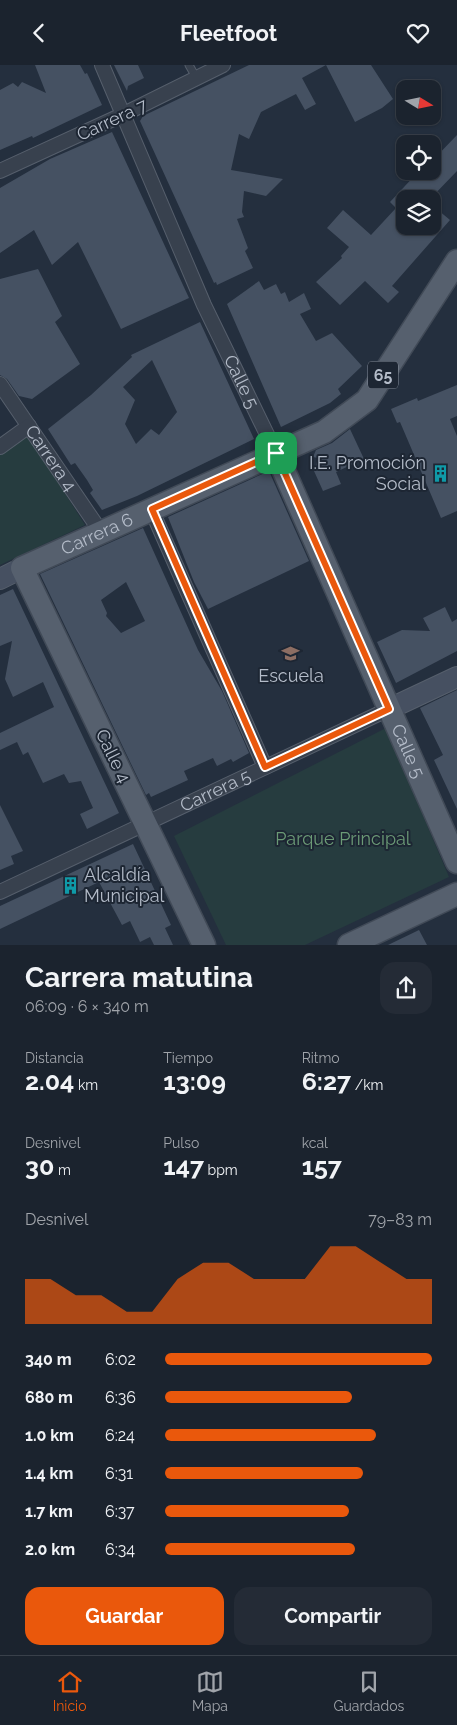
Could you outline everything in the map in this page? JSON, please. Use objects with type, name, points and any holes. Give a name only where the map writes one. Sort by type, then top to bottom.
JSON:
[{"type":"main road","name":"Carrera 6","points":[[0,579],[324,433],[367,400],[457,261]]},
{"type":"main road","name":"Calle 5","points":[[276,453],[457,862]]},
{"type":"main road","name":"Calle 4","points":[[22,568],[204,945]]},
{"type":"main road","name":"Carrera 5","points":[[389,709],[457,677]]},
{"type":"main road","points":[[349,945],[457,894]]},
{"type":"street","name":"Calle 5","points":[[102,65],[204,305],[276,453]]},
{"type":"street","name":"Carrera 7","points":[[0,171],[122,115],[223,65]]},
{"type":"street","name":"Carrera 4","points":[[0,384],[101,532]]},
{"type":"street","points":[[0,447],[29,426]]},
{"type":"street","points":[[152,509],[265,767]]},
{"type":"street","name":"Carrera 5","points":[[0,893],[389,709]]},
{"type":"lane","points":[[189,65],[197,79]]},
{"type":"green space","points":[[27,433],[85,525],[0,565],[0,453]]},
{"type":"green space","name":"Parque Principal","points":[[386,728],[449,877],[305,945],[226,945],[174,836]]},
{"type":"building","points":[[35,65],[80,65],[85,74],[87,73],[102,105],[33,138],[32,136],[0,150],[0,90],[13,83],[18,87],[22,82],[46,93]]},
{"type":"building","points":[[114,65],[138,65],[144,78],[128,86],[127,91]]},
{"type":"building","points":[[249,65],[326,65],[302,78],[316,104],[305,110],[296,94],[261,112],[249,139],[239,134],[231,170],[283,179],[266,196],[244,191],[242,212],[244,217],[237,219],[248,248],[245,251],[253,268],[217,285],[216,282],[214,283],[140,121],[143,116]]},
{"type":"building","points":[[326,65],[371,65],[393,99],[382,108],[355,122]]},
{"type":"building","points":[[112,132],[189,298],[121,329],[78,242],[52,265],[34,230],[0,253],[0,188],[50,159]]},
{"type":"building","points":[[457,135],[457,171],[439,190],[401,190],[411,180],[441,180],[441,152]]},
{"type":"building","points":[[396,196],[396,208],[390,202]]},
{"type":"building","points":[[396,208],[396,235],[437,235],[392,286],[399,292],[388,303],[365,281],[340,305],[316,282],[342,258],[341,256],[349,247],[327,228],[343,210],[371,235]]},
{"type":"building","points":[[441,212],[450,220],[441,230]]},
{"type":"building","points":[[38,269],[62,316],[55,322],[80,364],[32,399],[19,396],[7,379],[0,375],[0,279]]},
{"type":"building","points":[[259,281],[264,290],[276,284],[281,294],[285,292],[289,302],[304,293],[311,309],[300,314],[316,341],[332,333],[362,366],[338,389],[341,394],[330,403],[281,427],[227,304]]},
{"type":"building","points":[[200,322],[254,439],[137,496],[102,510],[90,493],[93,490],[87,480],[75,463],[71,465],[48,429],[91,395],[132,357],[131,355]],"holes":[[[152,360],[177,412],[159,435],[151,429],[136,444],[125,424],[135,400],[123,387]]]},
{"type":"building","name":"I.E. Promoción Social","points":[[457,385],[457,416],[450,419],[457,436],[457,511],[441,518],[400,422],[397,423],[391,409],[417,398],[418,401]]},
{"type":"building","points":[[350,429],[364,459],[336,472],[341,484],[323,491],[314,471],[318,458],[313,457],[316,450],[332,443]]},
{"type":"building","points":[[269,471],[309,561],[208,609],[194,582],[168,517]]},
{"type":"building","points":[[143,528],[198,650],[222,691],[249,753],[233,762],[231,759],[217,766],[213,758],[184,771],[188,780],[151,797],[149,793],[146,795],[40,574]],"holes":[[[126,582],[145,621],[121,633],[106,616],[107,613],[101,600]]]},
{"type":"building","points":[[13,589],[119,813],[87,829],[80,814],[93,808],[81,781],[69,783],[64,774],[43,783],[28,752],[23,755],[17,742],[0,750],[0,733],[54,707],[43,682],[13,697],[5,679],[12,641],[0,646],[0,595]]},
{"type":"building","points":[[445,607],[452,622],[457,619],[457,651],[396,683],[377,642],[402,630],[430,631],[423,618]]},
{"type":"building","points":[[457,690],[457,809],[434,760],[443,755],[420,708]]},
{"type":"building","points":[[0,805],[23,851],[11,856],[14,864],[0,870]]},
{"type":"building","name":"Alcaldía Municipal","points":[[133,844],[171,925],[165,928],[173,945],[154,945],[150,937],[140,942],[130,921],[122,925],[99,882],[0,929],[0,906]]},
{"type":"building","points":[[419,930],[427,945],[388,945]]},
{"type":"place","name":"I.E. Promoción Social","points":[[440,473]]},
{"type":"place","name":"Escuela","points":[[291,653]]},
{"type":"place","name":"Alcaldía Municipal","points":[[70,885]]},
{"type":"route","points":[[276,453],[389,709],[265,767],[152,509],[276,453]]}]
